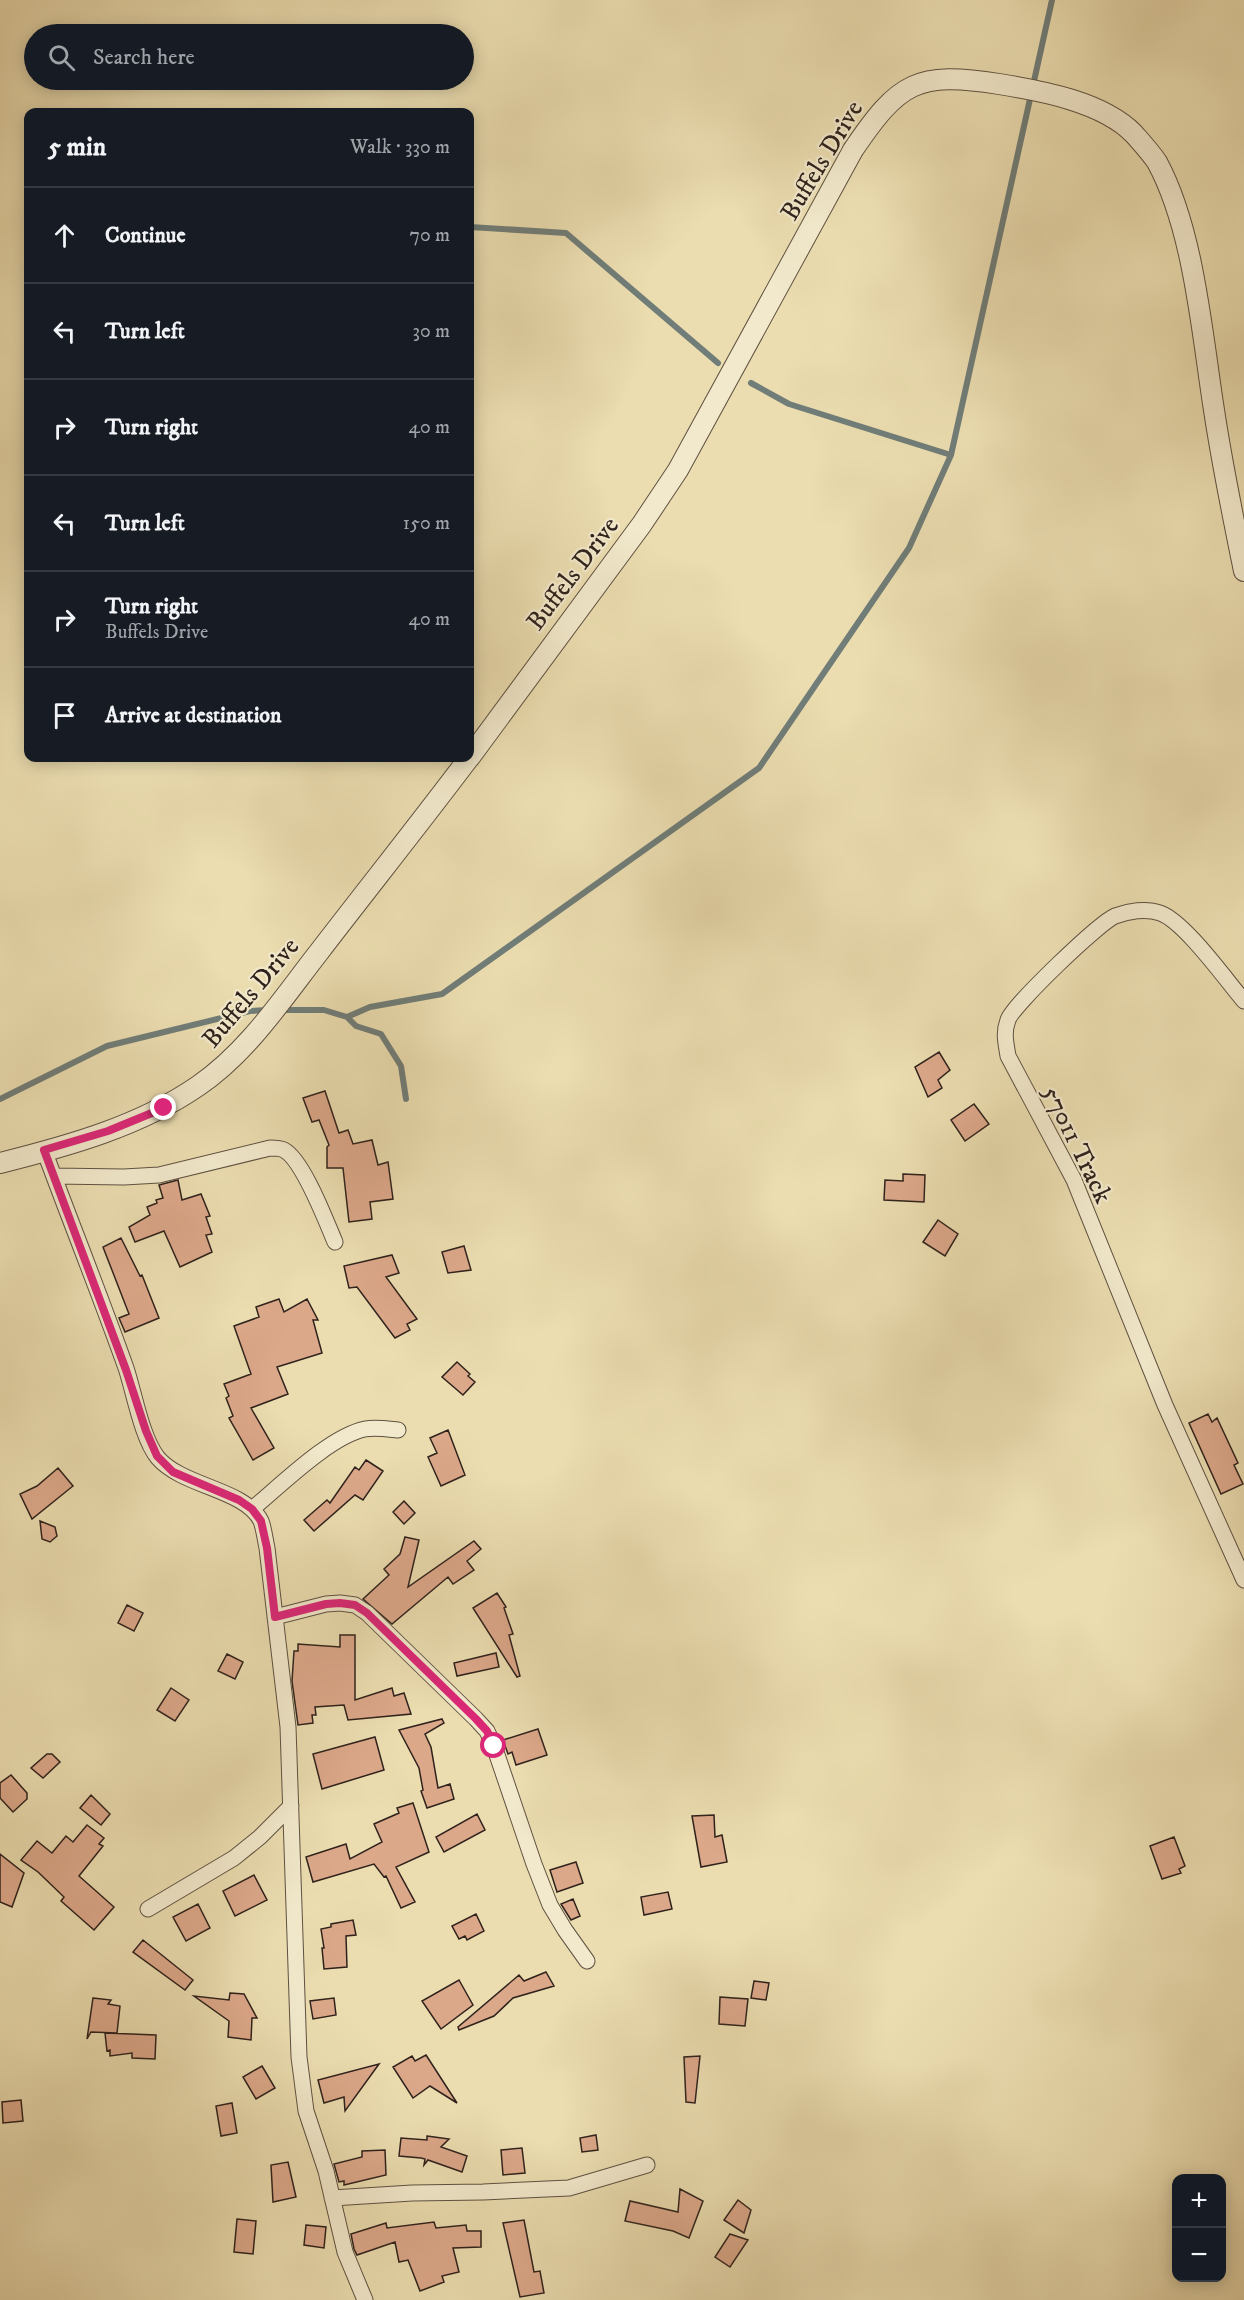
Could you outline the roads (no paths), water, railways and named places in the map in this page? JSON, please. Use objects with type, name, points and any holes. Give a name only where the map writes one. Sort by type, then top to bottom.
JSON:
[{"type":"street","name":"Buffels Drive","points":[[474,750],[642,524],[678,470],[853,150],[877,113],[895,96],[916,83],[955,78],[1002,84],[1068,99],[1109,115],[1132,133],[1156,161],[1175,208],[1189,257],[1224,472],[1244,571]]},
{"type":"street","name":"Buffels Drive","points":[[0,1162],[108,1131],[164,1108],[198,1087],[224,1067],[303,972],[465,762]]},
{"type":"street","name":"57011 Track","points":[[1244,1001],[1177,923],[1159,912],[1138,910],[1114,916],[1096,930],[1023,1001],[1008,1018],[1004,1034],[1008,1056],[1074,1180],[1165,1405],[1244,1580]]},
{"type":"street","points":[[54,1176],[159,1175],[270,1148],[283,1149],[291,1155],[314,1193],[334,1242]]},
{"type":"street","points":[[44,1150],[157,1456],[173,1472],[239,1500],[252,1509],[261,1521],[267,1548],[288,1728],[299,2057],[306,2111],[332,2198],[345,2252],[365,2300]]},
{"type":"street","points":[[252,1509],[328,1447],[345,1437],[366,1429],[398,1430]]},
{"type":"street","points":[[275,1617],[326,1604],[355,1605],[367,1613],[487,1731],[550,1905],[587,1961]]},
{"type":"street","points":[[148,1909],[234,1858],[260,1837],[291,1806]]},
{"type":"street","points":[[332,2198],[569,2188],[647,2165]]},
{"type":"waterway","points":[[281,1010],[324,1010],[347,1017],[370,1007],[442,994],[759,768],[909,548],[951,455],[1052,0]]},
{"type":"waterway","points":[[474,227],[566,233],[718,363]]},
{"type":"waterway","points":[[751,383],[789,404],[951,455]]},
{"type":"waterway","points":[[0,1099],[107,1046],[250,1011],[268,1010]]},
{"type":"waterway","points":[[347,1017],[356,1026],[381,1034],[401,1066],[406,1099]]}]
